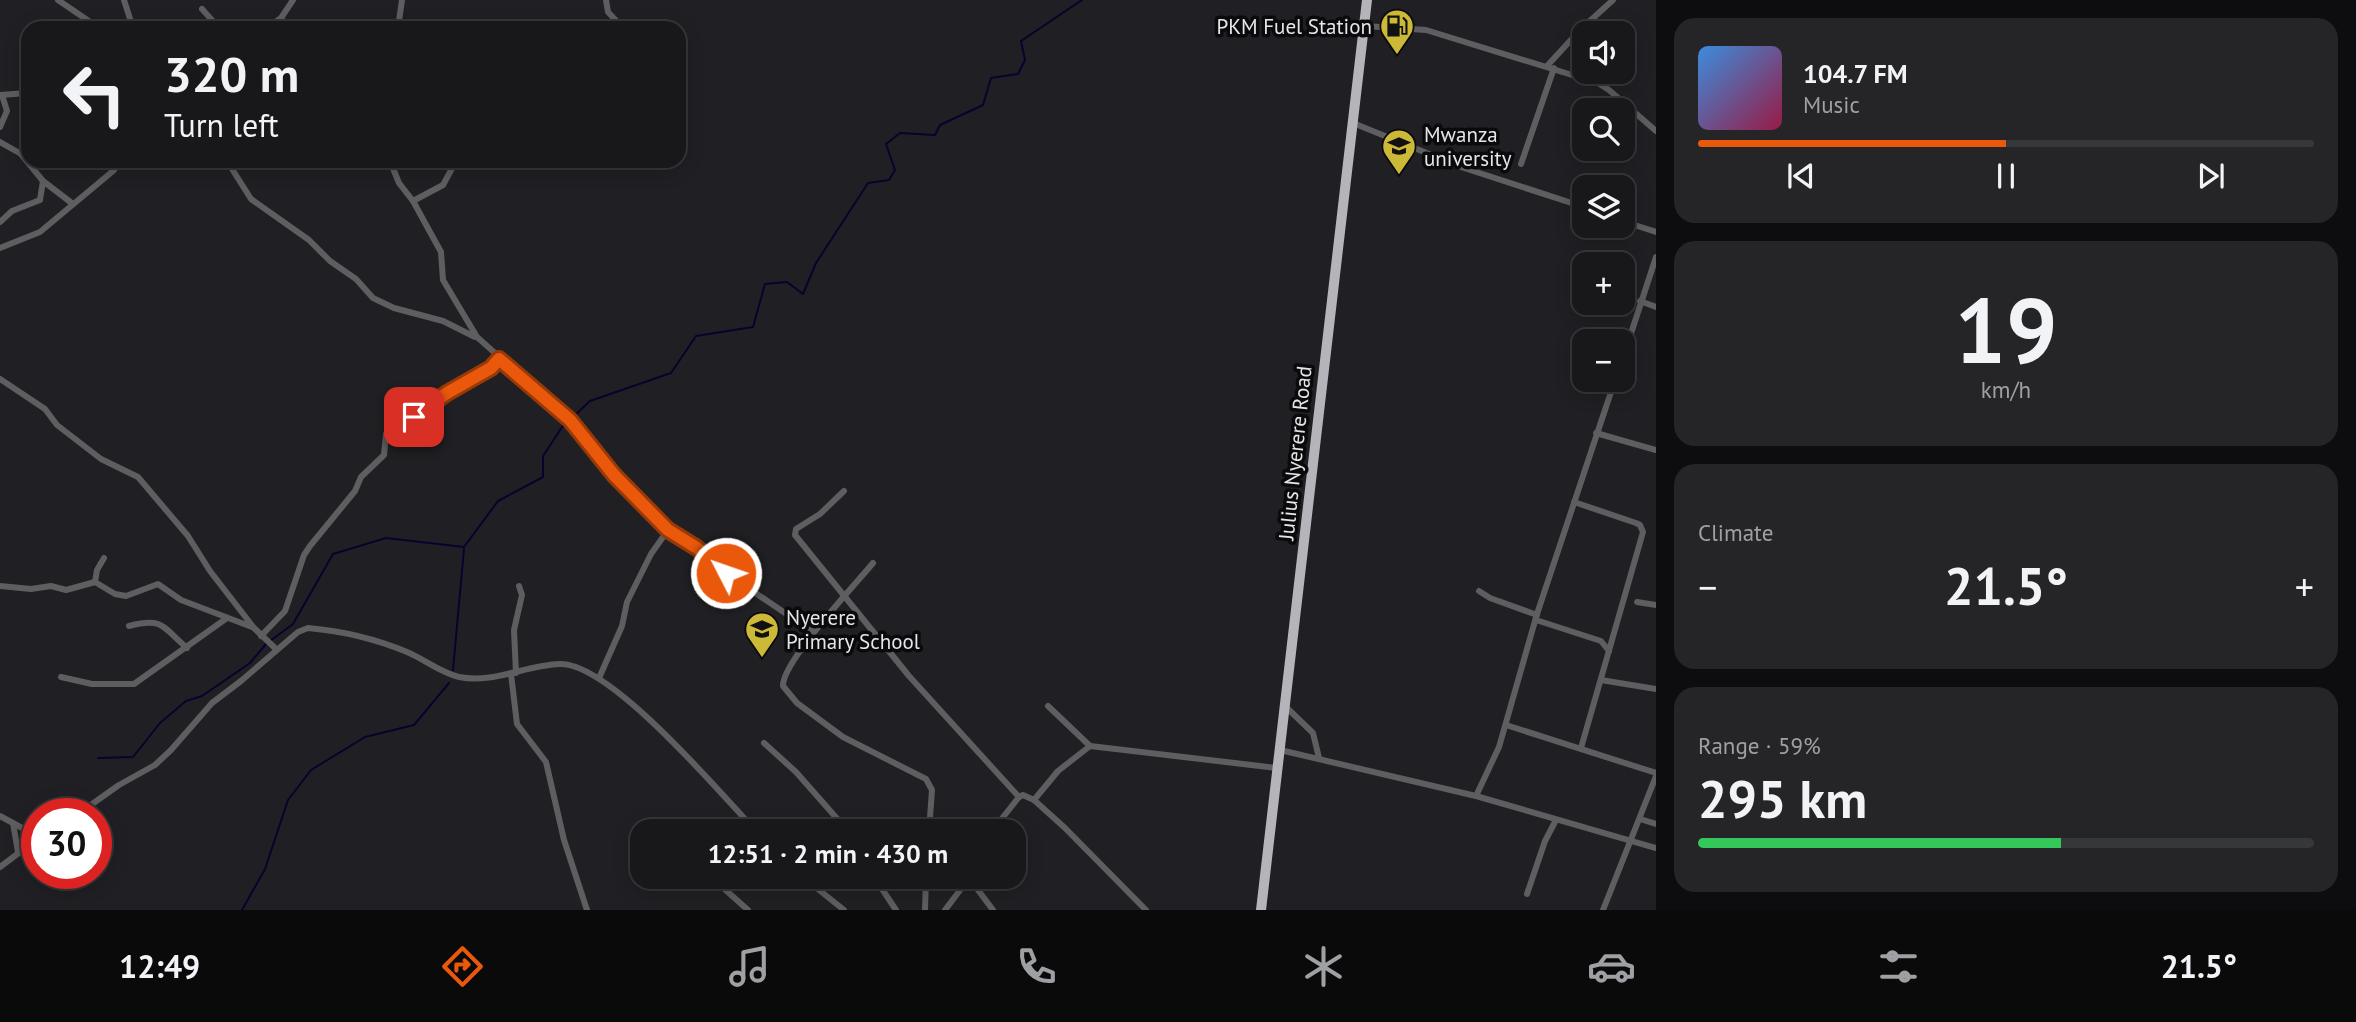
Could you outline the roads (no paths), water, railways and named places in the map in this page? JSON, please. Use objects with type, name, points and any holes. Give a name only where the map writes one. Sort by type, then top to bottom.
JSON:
[{"type":"highway","name":"Julius Nyerere Road","points":[[1261,910],[1367,0]]},
{"type":"street","points":[[58,0],[89,21]]},
{"type":"street","points":[[124,0],[131,21]]},
{"type":"street","points":[[277,21],[293,0]]},
{"type":"street","points":[[396,0],[401,4]]},
{"type":"street","points":[[606,0],[608,12],[616,21]]},
{"type":"street","points":[[1521,164],[1551,67],[1580,30],[1613,0]]},
{"type":"street","points":[[202,9],[213,21]]},
{"type":"street","points":[[1365,26],[1426,30],[1598,83],[1656,131]]},
{"type":"street","points":[[0,127],[7,111],[1,95],[21,94]]},
{"type":"street","points":[[1353,124],[1461,167],[1572,203]]},
{"type":"street","points":[[0,142],[21,154]]},
{"type":"street","points":[[33,168],[43,181],[73,204]]},
{"type":"street","points":[[0,248],[40,232],[115,168]]},
{"type":"street","points":[[231,168],[251,199],[309,240],[330,261],[356,279],[373,298],[394,308],[443,321],[477,337]]},
{"type":"street","points":[[393,168],[440,252],[443,280],[477,337],[570,420],[614,475],[668,530],[813,632]]},
{"type":"street","points":[[413,201],[443,185],[452,168]]},
{"type":"street","points":[[0,222],[12,211],[40,200],[43,181]]},
{"type":"street","points":[[1635,225],[1656,232]]},
{"type":"street","points":[[1631,329],[1656,257]]},
{"type":"street","points":[[1640,301],[1656,307]]},
{"type":"street","points":[[261,636],[285,611],[304,555],[310,546],[355,491],[361,477],[384,455],[387,434],[406,424],[447,393],[491,368],[499,359]]},
{"type":"street","points":[[0,379],[45,409],[57,425],[101,459],[138,477],[188,536],[210,571],[254,628],[276,649]]},
{"type":"street","points":[[1476,796],[1488,773],[1506,724],[1536,617],[1611,392]]},
{"type":"street","points":[[1596,433],[1656,450]]},
{"type":"street","points":[[844,491],[820,514],[794,533],[909,676],[1019,797]]},
{"type":"street","points":[[1574,502],[1636,523],[1642,528],[1581,748]]},
{"type":"street","points":[[599,678],[622,626],[627,601],[650,554],[668,530]]},
{"type":"street","points":[[95,582],[97,570],[104,558]]},
{"type":"street","points":[[873,563],[813,632],[786,673],[783,686],[797,703],[843,737],[926,779],[932,790],[930,819]]},
{"type":"street","points":[[0,586],[31,589],[51,586],[66,590],[95,582],[126,596],[158,584],[181,600],[254,628]]},
{"type":"street","points":[[519,586],[523,595],[514,630],[513,673],[517,724],[546,762],[564,840],[587,910]]},
{"type":"street","points":[[1479,591],[1536,617],[1601,641],[1609,650]]},
{"type":"street","points":[[1637,602],[1656,606]]},
{"type":"street","points":[[61,677],[92,684],[130,685],[227,618]]},
{"type":"street","points":[[129,626],[147,621],[157,623],[187,648]]},
{"type":"street","points":[[101,798],[155,765],[212,703],[276,649],[298,632],[308,628],[383,643],[463,678],[513,673],[560,664],[581,668],[599,678],[675,742],[745,819]]},
{"type":"street","points":[[1601,680],[1656,689]]},
{"type":"street","points":[[1048,706],[1090,746],[1278,768]]},
{"type":"street","points":[[1286,707],[1312,733],[1319,758]]},
{"type":"street","points":[[1506,724],[1656,774],[1603,910]]},
{"type":"street","points":[[764,743],[796,772],[837,819]]},
{"type":"street","points":[[1034,800],[1058,771],[1090,746]]},
{"type":"street","points":[[1280,750],[1476,796],[1656,848]]},
{"type":"street","points":[[1002,819],[1019,797],[1023,795],[1034,800],[1146,910]]},
{"type":"street","points":[[0,816],[21,829]]},
{"type":"street","points":[[1640,819],[1656,824]]},
{"type":"street","points":[[1527,894],[1545,841],[1556,820]]},
{"type":"street","points":[[13,823],[18,852]]},
{"type":"street","points":[[0,867],[21,850]]},
{"type":"street","points":[[724,889],[748,910]]},
{"type":"street","points":[[818,889],[844,910]]},
{"type":"street","points":[[882,889],[896,910]]},
{"type":"street","points":[[925,910],[926,889]]},
{"type":"street","points":[[945,910],[961,889]]},
{"type":"street","points":[[978,889],[993,910]]},
{"type":"waterway","points":[[573,417],[590,401],[671,373],[696,336],[753,327],[765,284],[787,282],[803,294],[816,263],[868,183],[889,180],[895,170],[886,144],[900,133],[935,135],[940,125],[983,105],[991,78],[1018,74],[1025,60],[1021,41],[1082,0]]},
{"type":"waterway","points":[[270,641],[293,624],[333,554],[386,538],[464,547],[498,501],[543,477],[543,456],[564,424]]},
{"type":"waterway","points":[[453,670],[464,549]]},
{"type":"waterway","points":[[98,758],[133,757],[160,723],[186,701],[202,696],[250,663],[266,644]]},
{"type":"waterway","points":[[242,910],[265,869],[288,800],[311,770],[365,737],[414,725],[449,683]]},
{"type":"place","name":"PKM Fuel Station","points":[[1397,56]]},
{"type":"place","name":"Mwanza university","points":[[1399,176]]},
{"type":"place","name":"Nyerere Primary School","points":[[762,659]]}]
